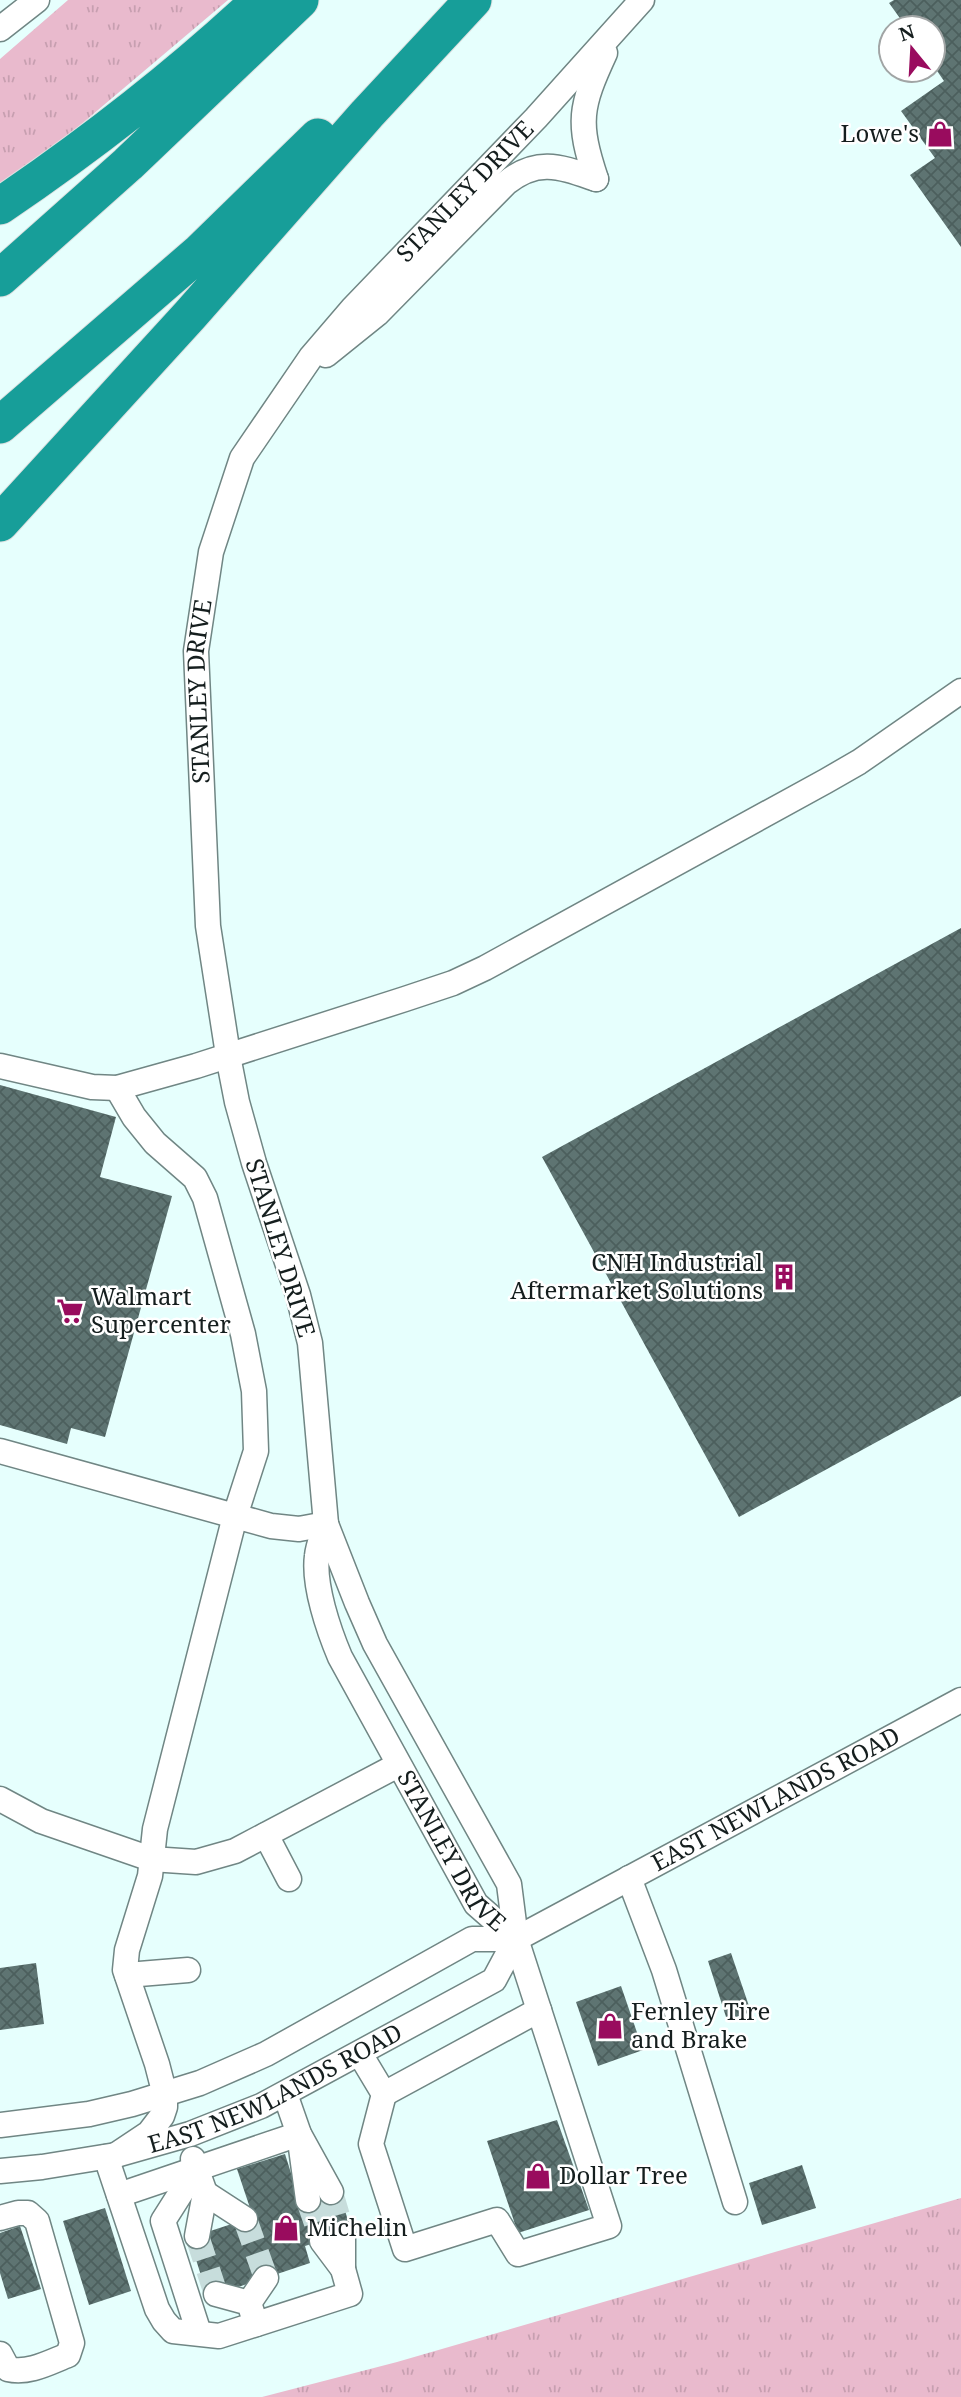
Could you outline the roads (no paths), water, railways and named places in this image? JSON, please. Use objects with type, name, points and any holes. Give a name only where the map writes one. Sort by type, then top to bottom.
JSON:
[{"type":"highway","points":[[0,206],[130,111],[260,0]]},
{"type":"highway","points":[[0,278],[128,164],[300,0]]},
{"type":"highway","points":[[0,425],[200,252],[455,0]]},
{"type":"highway","points":[[0,523],[180,326],[367,114],[473,0]]},
{"type":"street","points":[[0,29],[37,0]]},
{"type":"street","name":"STANLEY DRIVE","points":[[516,1939],[509,1884],[376,1644],[326,1524],[310,1343],[298,1295],[245,1130],[228,1055],[208,926],[196,652],[211,552],[243,458],[291,383],[353,307],[536,118],[642,0]]},
{"type":"street","points":[[291,383],[377,314],[512,177],[529,169],[551,166],[596,179],[584,135],[584,103],[615,31]]},
{"type":"street","points":[[0,1066],[92,1087],[117,1088],[453,983],[826,781],[859,762],[961,691]]},
{"type":"street","points":[[117,1088],[134,1117],[155,1143],[195,1178],[205,1198],[243,1334],[254,1391],[256,1451],[235,1516],[155,1829],[150,1877],[127,1950],[127,1975],[165,2095],[162,2116],[149,2133],[111,2156],[119,2195],[157,2309],[173,2331],[219,2336],[256,2297]]},
{"type":"street","points":[[0,1451],[271,1526],[299,1529],[326,1524]]},
{"type":"street","name":"STANLEY DRIVE","points":[[326,1524],[317,1557],[326,1618],[340,1657],[477,1903],[516,1939]]},
{"type":"street","name":"EAST NEWLANDS ROAD","points":[[0,2125],[89,2114],[165,2095],[223,2074],[266,2054],[472,1939],[516,1939],[961,1700]]},
{"type":"street","points":[[0,1799],[41,1821],[151,1859],[196,1862],[235,1851],[398,1765]]},
{"type":"street","points":[[266,1835],[289,1879]]},
{"type":"street","points":[[629,1878],[664,1970],[735,2202]]},
{"type":"street","points":[[360,2054],[384,2094],[371,2144],[405,2249],[496,2220],[518,2254],[609,2225],[516,1939]]},
{"type":"street","name":"EAST NEWLANDS ROAD","points":[[0,2171],[43,2168],[111,2156],[185,2136],[227,2121],[285,2094],[494,1980],[516,1939]]},
{"type":"street","points":[[127,1975],[188,1970]]},
{"type":"street","points":[[384,2094],[539,2010]]},
{"type":"street","points":[[285,2094],[319,2196]]},
{"type":"street","points":[[119,2195],[299,2134]]},
{"type":"street","points":[[185,2136],[205,2193],[202,2234]]},
{"type":"street","points":[[196,2169],[163,2221],[199,2333]]},
{"type":"street","points":[[205,2193],[239,2222]]},
{"type":"street","points":[[0,2218],[28,2213],[37,2221],[72,2343],[68,2354],[42,2366],[18,2371],[8,2369],[0,2354]]},
{"type":"street","points":[[221,2292],[256,2297],[350,2294],[332,2237]]},
{"type":"tunnel","points":[[331,2192],[343,2233]]},
{"type":"tunnel","points":[[308,2200],[322,2241]]},
{"type":"tunnel","points":[[245,2219],[266,2278]]},
{"type":"tunnel","points":[[197,2236],[216,2294]]},
{"type":"place","name":"Lowe's","points":[[940,134]]},
{"type":"place","name":"CNH Industrial Aftermarket Solutions","points":[[784,1277]]},
{"type":"place","name":"Walmart Supercenter","points":[[70,1311]]},
{"type":"place","name":"Fernley Tire and Brake","points":[[610,2026]]},
{"type":"place","name":"Dollar Tree","points":[[538,2176]]},
{"type":"place","name":"Michelin","points":[[286,2228]]}]
